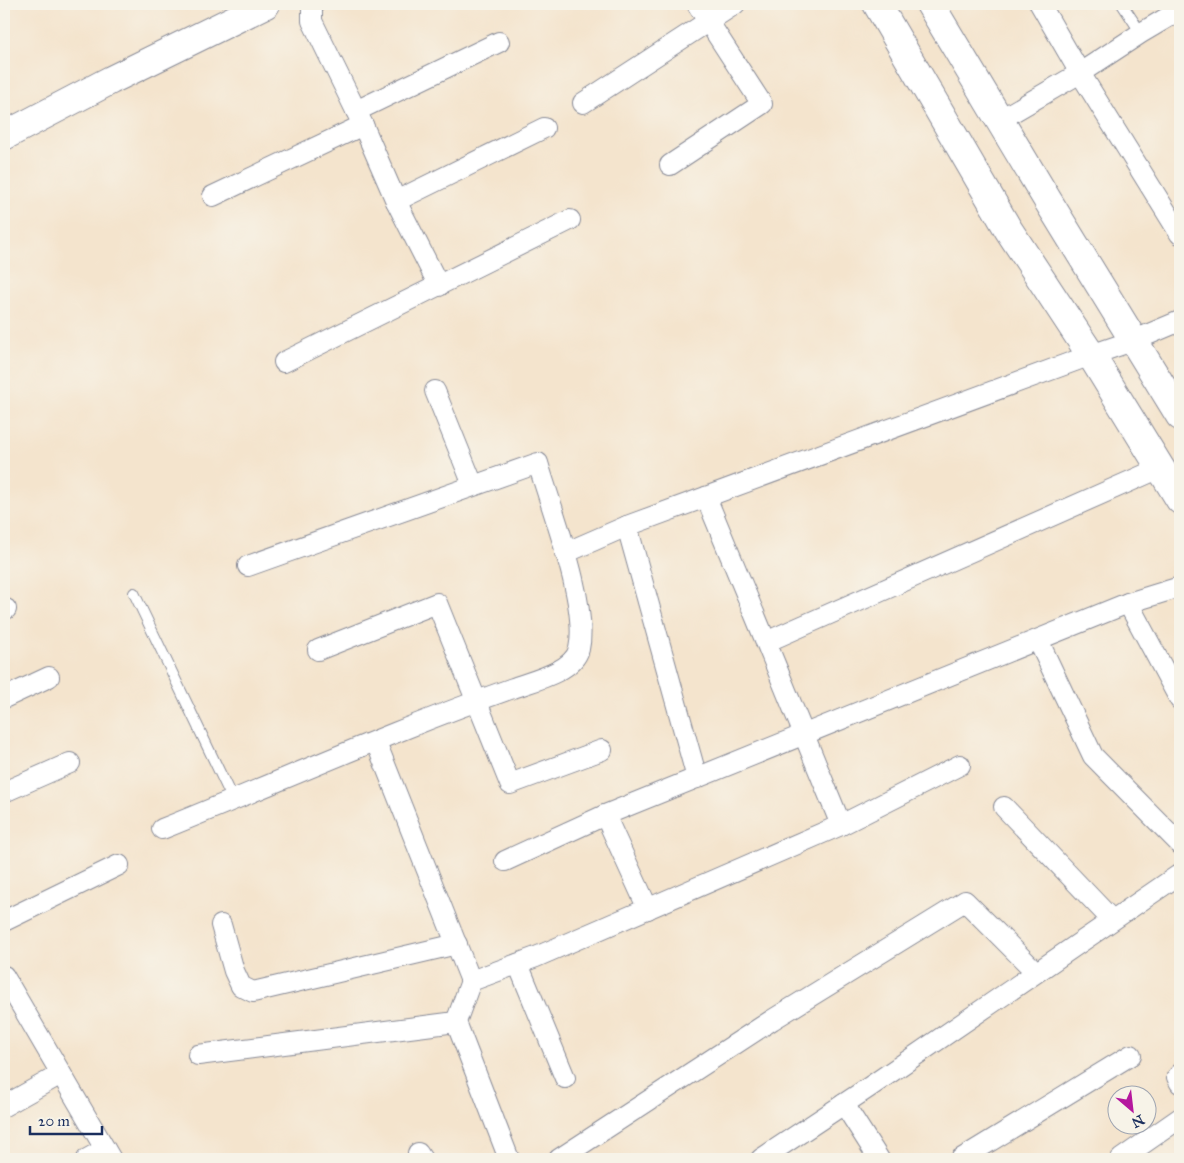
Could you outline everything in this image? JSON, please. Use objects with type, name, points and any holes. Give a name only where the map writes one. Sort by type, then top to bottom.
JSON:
[{"type":"street","points":[[4,136],[111,80],[266,4]]},
{"type":"street","points":[[312,4],[312,21],[360,118],[396,201],[438,286]]},
{"type":"street","points":[[670,165],[762,104],[697,4]]},
{"type":"street","points":[[583,103],[735,4]]},
{"type":"street","points":[[877,4],[1008,229],[1091,354],[1180,500]]},
{"type":"street","points":[[930,4],[1180,416]]},
{"type":"street","points":[[1040,4],[1080,73],[1180,234]]},
{"type":"street","points":[[1001,119],[1080,73],[1180,10]]},
{"type":"street","points":[[212,196],[499,42]]},
{"type":"street","points":[[396,201],[544,128]]},
{"type":"street","points":[[284,362],[570,220]]},
{"type":"street","points":[[565,553],[627,526],[1091,354],[1135,340],[1180,321]]},
{"type":"street","points":[[435,390],[473,485]]},
{"type":"street","points":[[162,829],[476,701],[554,673],[569,664],[578,651],[579,606],[538,462],[248,566]]},
{"type":"street","points":[[766,642],[1160,468]]},
{"type":"street","points":[[706,497],[841,825]]},
{"type":"street","points":[[627,526],[697,778]]},
{"type":"street","points":[[505,861],[605,816],[697,778],[1128,604],[1180,586]]},
{"type":"street","points":[[318,650],[437,603],[510,784],[602,750]]},
{"type":"street","points":[[1128,604],[1180,700]]},
{"type":"street","points":[[1038,640],[1093,756],[1180,844]]},
{"type":"street","points":[[4,698],[49,678]]},
{"type":"street","points":[[376,742],[471,982],[456,1022],[509,1159]]},
{"type":"street","points":[[4,792],[70,763]]},
{"type":"street","points":[[471,982],[518,964],[841,825],[960,765]]},
{"type":"street","points":[[1004,807],[1112,920]]},
{"type":"street","points":[[605,816],[648,908]]},
{"type":"street","points":[[4,921],[119,865]]},
{"type":"street","points":[[761,1159],[1180,874]]},
{"type":"street","points":[[559,1159],[772,1020],[965,901],[1036,972]]},
{"type":"street","points":[[221,925],[234,971],[241,986],[253,992],[457,944]]},
{"type":"street","points":[[518,964],[565,1078]]},
{"type":"street","points":[[4,976],[108,1154],[87,1159]]},
{"type":"street","points":[[198,1055],[456,1022]]},
{"type":"street","points":[[961,1159],[1131,1055]]},
{"type":"street","points":[[4,1106],[60,1074]]},
{"type":"street","points":[[1180,1074],[1177,1078],[1180,1083]]},
{"type":"street","points":[[844,1104],[879,1159]]},
{"type":"street","points":[[1121,1159],[1180,1118]]},
{"type":"lane","points":[[1122,4],[1141,33]]},
{"type":"lane","points":[[134,593],[233,800]]}]
